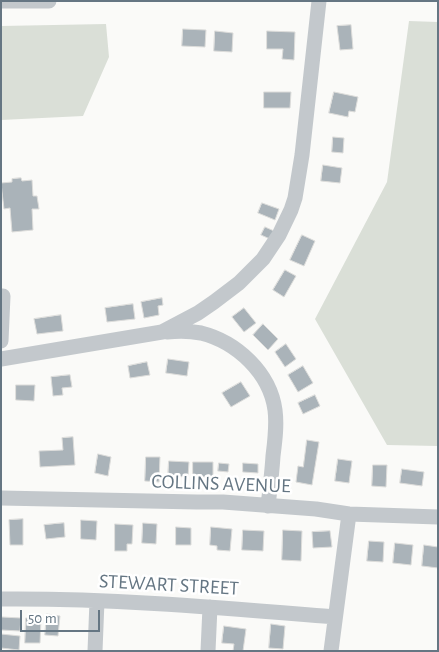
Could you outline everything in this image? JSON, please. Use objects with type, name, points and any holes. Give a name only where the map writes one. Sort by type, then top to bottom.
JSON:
[{"type":"street","points":[[2,1],[49,1]]},
{"type":"street","points":[[162,332],[198,313],[256,268],[272,246],[291,210],[295,198],[302,155],[318,1]]},
{"type":"street","points":[[1,341],[2,296]]},
{"type":"street","points":[[1,359],[162,332],[202,333],[220,340],[237,350],[252,363],[264,379],[272,396],[276,426],[268,506]]},
{"type":"street","name":"COLLINS AVENUE","points":[[1,498],[223,502],[316,509],[349,514],[438,517]]},
{"type":"street","points":[[331,651],[349,514]]},
{"type":"street","name":"STEWART STREET","points":[[1,599],[46,598],[335,616]]},
{"type":"street","points":[[95,651],[97,601]]},
{"type":"street","points":[[208,651],[210,607]]},
{"type":"shaded area","points":[[409,21],[438,22],[438,446],[387,445],[315,319],[387,182]]},
{"type":"shaded area","points":[[106,24],[109,57],[83,116],[1,120],[1,26]]},
{"type":"building","points":[[351,25],[353,49],[340,50],[337,26]]},
{"type":"building","points":[[183,29],[206,30],[205,47],[182,46]]},
{"type":"building","points":[[215,31],[233,33],[232,52],[214,51]]},
{"type":"building","points":[[267,31],[295,32],[294,60],[282,59],[283,49],[267,49]]},
{"type":"building","points":[[264,92],[291,92],[290,108],[264,108]]},
{"type":"building","points":[[334,92],[358,97],[355,112],[349,111],[348,117],[329,113]]},
{"type":"building","points":[[333,137],[344,138],[343,153],[332,152]]},
{"type":"building","points":[[323,165],[342,168],[340,183],[321,181]]},
{"type":"building","points":[[21,178],[22,181],[32,180],[33,196],[37,196],[39,209],[32,209],[33,230],[12,232],[10,208],[4,209],[1,183],[12,182],[12,179]]},
{"type":"building","points":[[262,203],[279,209],[275,220],[258,213]]},
{"type":"building","points":[[265,227],[274,231],[270,239],[261,235]]},
{"type":"building","points":[[302,235],[315,241],[304,266],[290,260]]},
{"type":"building","points":[[285,270],[296,276],[284,297],[273,290]]},
{"type":"building","points":[[162,298],[163,305],[158,306],[159,315],[144,318],[141,302]]},
{"type":"building","points":[[133,304],[135,319],[107,322],[105,308]]},
{"type":"building","points":[[244,308],[256,323],[244,332],[232,317]]},
{"type":"building","points":[[61,315],[63,331],[37,334],[34,319]]},
{"type":"building","points":[[263,324],[278,339],[268,350],[253,335]]},
{"type":"building","points":[[286,344],[296,359],[285,367],[275,352]]},
{"type":"building","points":[[168,359],[189,362],[187,376],[166,373]]},
{"type":"building","points":[[147,362],[150,375],[130,378],[128,366]]},
{"type":"building","points":[[303,366],[313,383],[298,392],[288,375]]},
{"type":"building","points":[[70,375],[72,387],[62,388],[63,395],[53,396],[51,377]]},
{"type":"building","points":[[241,382],[250,396],[231,407],[222,393]]},
{"type":"building","points":[[16,385],[35,385],[34,401],[16,400]]},
{"type":"building","points":[[315,395],[320,406],[303,414],[298,403]]},
{"type":"building","points":[[73,437],[75,465],[40,467],[39,451],[63,450],[62,438]]},
{"type":"building","points":[[307,440],[319,442],[312,485],[296,482],[298,466],[303,467]]},
{"type":"building","points":[[98,454],[111,457],[108,476],[95,473]]},
{"type":"building","points":[[146,457],[160,457],[159,482],[145,481]]},
{"type":"building","points":[[338,459],[352,461],[349,483],[335,481]]},
{"type":"building","points":[[169,461],[189,462],[188,477],[168,476]]},
{"type":"building","points":[[193,462],[213,462],[213,477],[193,477]]},
{"type":"building","points":[[219,463],[229,464],[228,472],[218,471]]},
{"type":"building","points":[[243,463],[258,464],[258,473],[243,472]]},
{"type":"building","points":[[373,465],[387,465],[386,487],[372,486]]},
{"type":"building","points":[[402,469],[424,472],[422,486],[400,483]]},
{"type":"building","points":[[23,519],[23,545],[10,545],[9,520]]},
{"type":"building","points":[[81,520],[97,521],[96,540],[81,539]]},
{"type":"building","points":[[64,523],[65,537],[46,539],[44,525]]},
{"type":"building","points":[[143,523],[157,524],[156,544],[142,543]]},
{"type":"building","points":[[115,524],[133,525],[132,544],[127,544],[127,551],[115,551]]},
{"type":"building","points":[[176,527],[191,528],[191,545],[176,545]]},
{"type":"building","points":[[211,527],[232,529],[230,551],[217,550],[217,546],[210,545]]},
{"type":"building","points":[[243,530],[264,531],[263,551],[242,550]]},
{"type":"building","points":[[283,530],[302,531],[301,561],[282,560]]},
{"type":"building","points":[[330,531],[332,547],[313,548],[312,532]]},
{"type":"building","points":[[369,541],[384,542],[383,562],[367,561]]},
{"type":"building","points":[[395,543],[413,545],[411,565],[393,563]]},
{"type":"building","points":[[424,545],[438,547],[438,568],[422,566]]},
{"type":"building","points":[[47,614],[60,616],[58,636],[45,635]]},
{"type":"building","points":[[2,617],[21,618],[20,631],[1,630]]},
{"type":"building","points":[[26,618],[41,619],[40,643],[25,643]]},
{"type":"building","points":[[271,624],[285,626],[283,649],[269,648]]},
{"type":"building","points":[[224,626],[246,629],[243,651],[233,651],[234,644],[222,643]]},
{"type":"building","points":[[1,634],[20,636],[19,650],[1,648]]}]
